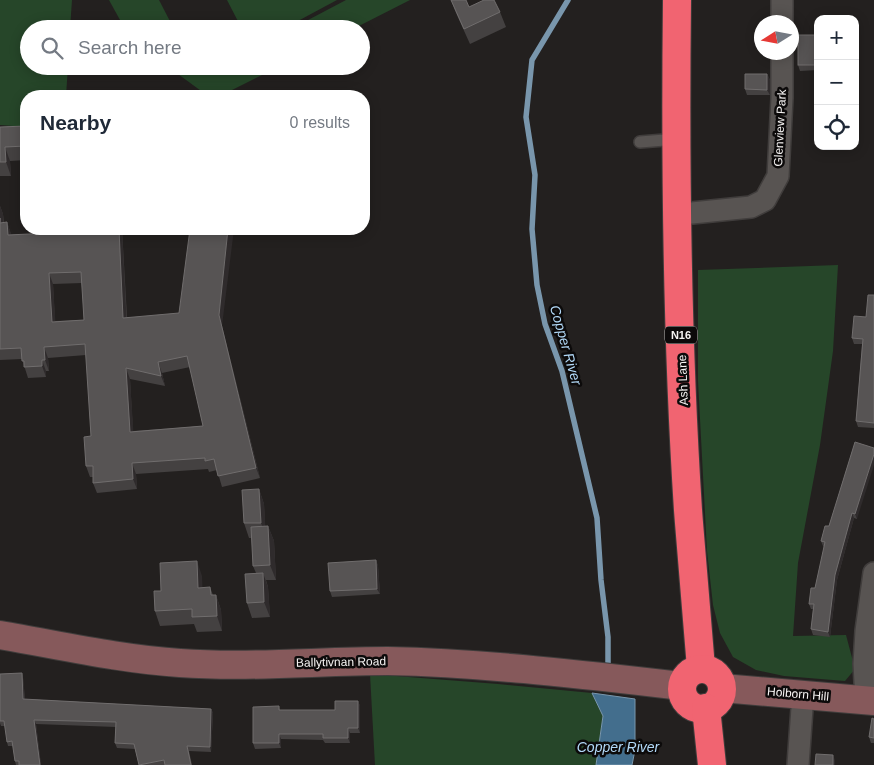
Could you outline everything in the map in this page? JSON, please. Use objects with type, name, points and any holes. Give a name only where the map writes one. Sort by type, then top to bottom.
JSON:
[{"type":"highway","name":"Ash Lane","points":[[678,0],[677,213],[692,677]]},
{"type":"highway","points":[[692,677],[707,669],[718,676],[714,698],[712,765]]},
{"type":"highway","name":"N16","points":[[692,677],[682,692],[688,703],[694,707],[714,698]]},
{"type":"street","points":[[782,0],[782,15]]},
{"type":"street","name":"Glenview Park","points":[[677,213],[751,207],[764,200],[778,176],[782,60]]},
{"type":"street","points":[[870,700],[864,664],[866,631],[874,573]]},
{"type":"street","name":"Ballytivnan Road","points":[[0,635],[179,663],[388,662],[482,666],[628,680],[692,677]]},
{"type":"street","points":[[798,765],[802,694]]},
{"type":"street","name":"Holborn Hill","points":[[714,698],[802,694],[870,700]]},
{"type":"lane","points":[[640,142],[677,139]]},
{"type":"green space","points":[[0,0],[72,0],[71,20],[20,20],[20,75],[67,75],[66,90],[20,90],[20,127],[0,125]]},
{"type":"green space","points":[[109,0],[159,0],[169,20],[120,20]]},
{"type":"green space","points":[[227,0],[337,0],[300,20],[237,20]]},
{"type":"green space","points":[[346,0],[410,0],[370,20],[308,20]]},
{"type":"green space","points":[[179,75],[262,75],[232,90],[200,90]]},
{"type":"green space","points":[[838,265],[833,351],[820,445],[798,563],[793,636],[846,635],[855,669],[845,681],[784,676],[756,670],[733,657],[720,633],[713,605],[707,551],[698,381],[698,270]]},
{"type":"green space","points":[[370,674],[592,693],[603,716],[596,765],[375,765]]},
{"type":"water","name":"Copper River","points":[[592,693],[635,699],[635,750],[632,765],[596,765],[603,716]]},
{"type":"building","points":[[451,0],[466,0],[469,7],[484,0],[494,0],[500,12],[464,29]]},
{"type":"building","points":[[799,35],[814,35],[814,65],[798,65]]},
{"type":"building","points":[[745,74],[767,74],[767,90],[745,89]]},
{"type":"building","points":[[20,126],[20,146],[5,147],[6,162],[0,162],[0,127]]},
{"type":"building","points":[[7,222],[8,235],[119,235],[123,318],[179,313],[189,235],[227,235],[219,315],[256,468],[218,476],[214,459],[205,461],[205,458],[132,463],[133,479],[93,483],[93,466],[86,466],[84,437],[91,436],[85,344],[44,347],[45,360],[42,360],[42,366],[24,367],[21,348],[0,349],[0,223]],"holes":[[[81,272],[84,320],[52,322],[49,273]],[[187,356],[203,426],[130,432],[126,368],[161,376],[158,362]]]},
{"type":"building","points":[[868,295],[874,295],[874,423],[856,421],[863,339],[852,338],[854,316],[866,317]]},
{"type":"building","points":[[855,442],[874,448],[874,454],[855,514],[852,513],[835,575],[828,632],[811,629],[814,604],[809,604],[811,588],[815,588],[825,542],[821,541],[825,526],[829,526]]},
{"type":"building","points":[[259,489],[261,523],[244,523],[242,490]]},
{"type":"building","points":[[268,526],[270,565],[253,566],[251,527]]},
{"type":"building","points":[[376,560],[377,589],[330,591],[328,563]]},
{"type":"building","points":[[197,561],[198,588],[210,587],[211,595],[216,595],[217,616],[192,617],[192,609],[155,611],[154,591],[161,591],[160,563]]},
{"type":"building","points":[[263,573],[264,602],[247,603],[245,574]]},
{"type":"building","points":[[22,673],[23,699],[211,709],[210,747],[187,746],[191,765],[165,765],[164,760],[139,765],[134,744],[115,743],[116,722],[34,720],[40,765],[19,765],[19,761],[15,761],[12,741],[7,742],[4,721],[0,721],[0,674]]},
{"type":"building","points":[[335,701],[358,701],[358,728],[348,728],[348,738],[323,738],[323,734],[279,734],[279,743],[253,743],[253,707],[279,706],[279,710],[335,710]]},
{"type":"building","points":[[872,718],[874,719],[874,738],[869,737]]},
{"type":"building","points":[[816,754],[833,755],[833,765],[815,765]]},
{"type":"waterway","name":"Copper River","points":[[568,0],[532,60],[526,117],[535,175],[532,229],[537,285],[545,324],[562,371],[597,518],[601,580],[608,637],[608,671]]}]
